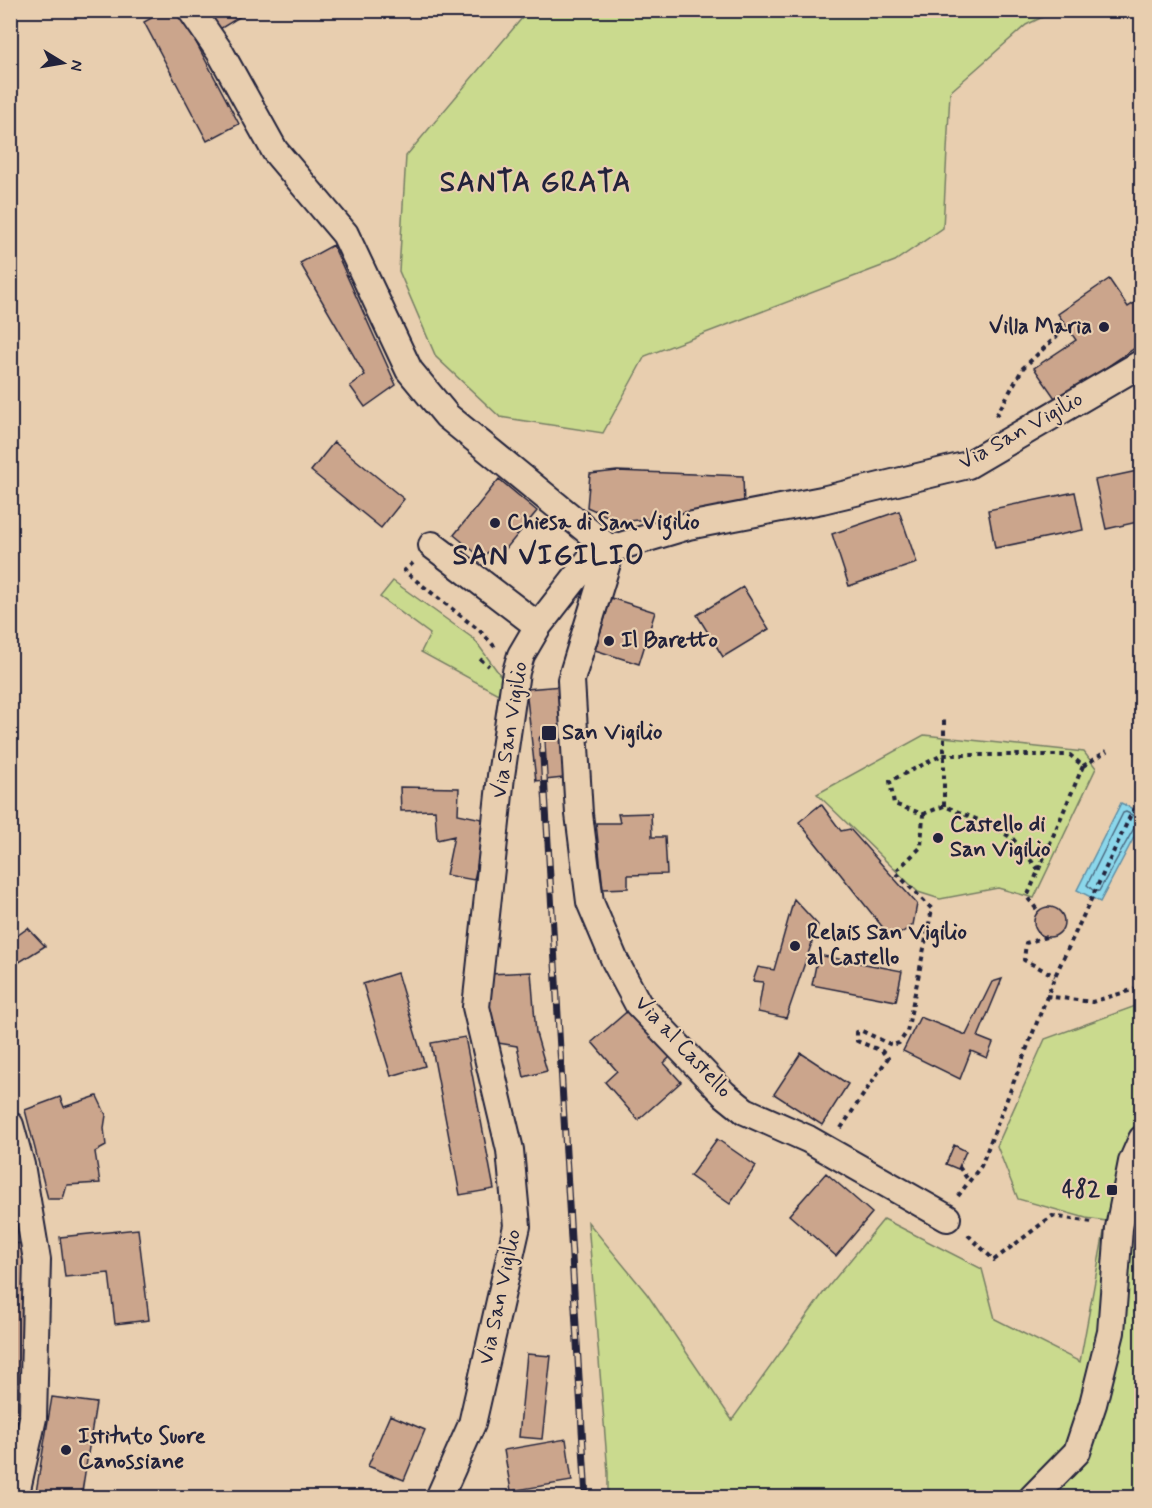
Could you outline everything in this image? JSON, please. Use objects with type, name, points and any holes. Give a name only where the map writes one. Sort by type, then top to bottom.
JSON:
[{"type":"street","points":[[191,10],[220,52],[275,151],[345,234],[409,370],[447,416],[611,550]]},
{"type":"street","name":"Via San Vigilio","points":[[439,1497],[472,1424],[517,1226],[510,1150],[476,1007],[501,776],[516,672],[521,655],[538,626],[594,554],[688,526],[822,500],[968,465],[1142,363]]},
{"type":"street","points":[[432,545],[538,626]]},
{"type":"street","name":"Via al Castello","points":[[611,550],[571,680],[579,814],[590,902],[615,961],[638,1004],[724,1094],[745,1111],[808,1139],[947,1218]]},
{"type":"street","points":[[10,1125],[21,1165],[37,1260],[33,1418],[15,1497]]},
{"type":"street","points":[[1032,1497],[1077,1452],[1093,1404],[1111,1332],[1119,1228],[1132,1162],[1142,1139]]},
{"type":"path","points":[[990,426],[1023,368],[1059,334]]},
{"type":"path","points":[[432,545],[404,571],[480,631],[516,672]]},
{"type":"path","points":[[944,719],[942,755],[944,806]]},
{"type":"path","points":[[1038,911],[1028,897],[1038,869],[1083,766],[1107,751]]},
{"type":"path","points":[[923,814],[894,804],[890,782],[942,755],[1070,755],[1083,766]]},
{"type":"path","points":[[1092,1222],[1052,1216],[994,1260],[947,1218],[961,1188],[981,1166],[1055,976],[1142,790]]},
{"type":"path","points":[[923,814],[934,807],[944,806],[993,826],[1013,839],[1038,869]]},
{"type":"path","points":[[826,1151],[888,1058],[882,1051],[857,1041],[857,1032],[862,1030],[892,1045],[899,1043],[907,1032],[932,909],[895,872],[921,847],[923,814]]},
{"type":"path","points":[[1046,937],[1026,943],[1024,960],[1055,976]]},
{"type":"path","points":[[1047,996],[1092,1002],[1142,987]]},
{"type":"path","points":[[959,1167],[969,1181]]},
{"type":"green space","points":[[528,11],[1055,11],[1026,25],[950,92],[943,228],[895,261],[645,356],[603,433],[500,417],[436,357],[399,271],[406,156]]},
{"type":"green space","points":[[393,581],[474,639],[503,679],[498,694],[421,652],[430,634],[380,597]]},
{"type":"green space","points":[[924,735],[1084,752],[1096,768],[1034,898],[998,888],[940,899],[918,892],[817,794]]},
{"type":"green space","points":[[1141,1004],[1141,1497],[608,1497],[588,1222],[647,1294],[732,1420],[824,1292],[884,1219],[982,1269],[995,1319],[1080,1362],[1106,1221],[1086,1218],[1018,1199],[997,1146],[1045,1039]]},
{"type":"water","points":[[1121,803],[1141,813],[1141,824],[1100,902],[1077,890]]},
{"type":"building","points":[[166,10],[179,10],[239,124],[207,141],[144,22]]},
{"type":"building","points":[[204,10],[245,10],[246,13],[215,32]]},
{"type":"building","points":[[333,245],[396,385],[365,407],[350,386],[365,375],[300,263]]},
{"type":"building","name":"Villa Maria","points":[[1109,279],[1128,307],[1142,298],[1142,343],[1057,401],[1034,368],[1076,340],[1058,314]]},
{"type":"building","points":[[334,442],[404,499],[381,528],[311,471]]},
{"type":"building","points":[[1142,470],[1142,521],[1106,529],[1095,480]]},
{"type":"building","name":"San Vigilio","points":[[617,471],[743,476],[744,508],[620,522],[587,507],[590,474]]},
{"type":"building","name":"Chiesa di San Vigilio","points":[[499,479],[537,511],[499,557],[490,550],[482,558],[454,535]]},
{"type":"building","points":[[1075,492],[1083,530],[995,548],[988,510]]},
{"type":"building","points":[[899,511],[917,563],[849,586],[832,534]]},
{"type":"building","points":[[743,587],[769,629],[723,657],[697,615]]},
{"type":"building","points":[[611,598],[655,612],[639,664],[595,650]]},
{"type":"building","points":[[562,686],[572,777],[536,781],[526,689]]},
{"type":"building","points":[[400,787],[459,788],[458,814],[487,820],[474,880],[446,875],[454,836],[437,840],[435,810],[401,811]]},
{"type":"building","points":[[821,804],[841,831],[850,829],[917,904],[913,925],[892,939],[799,822]]},
{"type":"building","points":[[651,813],[652,837],[665,837],[667,874],[628,875],[628,888],[603,889],[596,823],[620,823],[618,814]]},
{"type":"building","name":"Relais San Vigilio al Castello","points":[[794,899],[818,925],[786,1018],[758,1012],[763,982],[753,981],[758,967],[774,970]]},
{"type":"building","points":[[1049,907],[1060,911],[1064,922],[1060,933],[1049,937],[1038,933],[1034,922],[1038,911]]},
{"type":"building","points":[[28,928],[45,946],[10,968],[10,941]]},
{"type":"building","name":"Relais San Vigilio al Castello","points":[[818,955],[902,971],[896,1001],[812,985]]},
{"type":"building","points":[[531,972],[536,1033],[547,1071],[524,1077],[517,1046],[492,1042],[488,974]]},
{"type":"building","points":[[397,973],[425,1066],[391,1076],[363,984]]},
{"type":"building","points":[[1002,979],[978,1037],[993,1043],[987,1058],[971,1051],[960,1079],[903,1051],[920,1017],[966,1035],[992,982]]},
{"type":"building","points":[[631,1008],[671,1056],[664,1063],[681,1082],[638,1120],[605,1082],[617,1071],[592,1042]]},
{"type":"building","points":[[465,1037],[494,1189],[460,1195],[431,1043]]},
{"type":"building","points":[[801,1053],[848,1084],[822,1125],[774,1094]]},
{"type":"building","points":[[97,1096],[106,1115],[104,1128],[106,1146],[95,1152],[100,1183],[67,1185],[63,1199],[48,1199],[25,1110],[60,1097],[64,1107]]},
{"type":"building","points":[[717,1139],[756,1166],[730,1204],[690,1176]]},
{"type":"building","points":[[954,1145],[966,1151],[958,1169],[946,1164]]},
{"type":"building","points":[[826,1173],[872,1213],[836,1256],[789,1215]]},
{"type":"building","points":[[138,1229],[149,1320],[115,1324],[109,1273],[65,1277],[60,1237]]},
{"type":"building","points":[[10,1243],[28,1244],[26,1416],[10,1416]]},
{"type":"building","points":[[527,1354],[551,1356],[542,1439],[519,1437]]},
{"type":"building","name":"Istituto Suore Canossiane","points":[[52,1397],[96,1403],[81,1498],[35,1498]]},
{"type":"building","points":[[390,1415],[425,1430],[404,1480],[368,1466]]},
{"type":"building","points":[[566,1439],[572,1481],[511,1491],[504,1450]]},
{"type":"railway","points":[[542,739],[586,1498]]},
{"type":"place","name":"Villa Maria","points":[[1104,327]]},
{"type":"place","name":"Chiesa di San Vigilio","points":[[495,523]]},
{"type":"place","name":"Il Baretto","points":[[609,641]]},
{"type":"place","name":"San Vigilio","points":[[549,733]]},
{"type":"place","name":"Castello di San Vigilio","points":[[938,838]]},
{"type":"place","name":"Relais San Vigilio al Castello","points":[[795,946]]},
{"type":"place","name":"482","points":[[1112,1190]]},
{"type":"place","name":"Istituto Suore Canossiane","points":[[66,1450]]},
{"type":"district","name":"SANTA GRATA","points":[[536,183]]},
{"type":"district","name":"SAN VIGILIO","points":[[549,556]]}]
